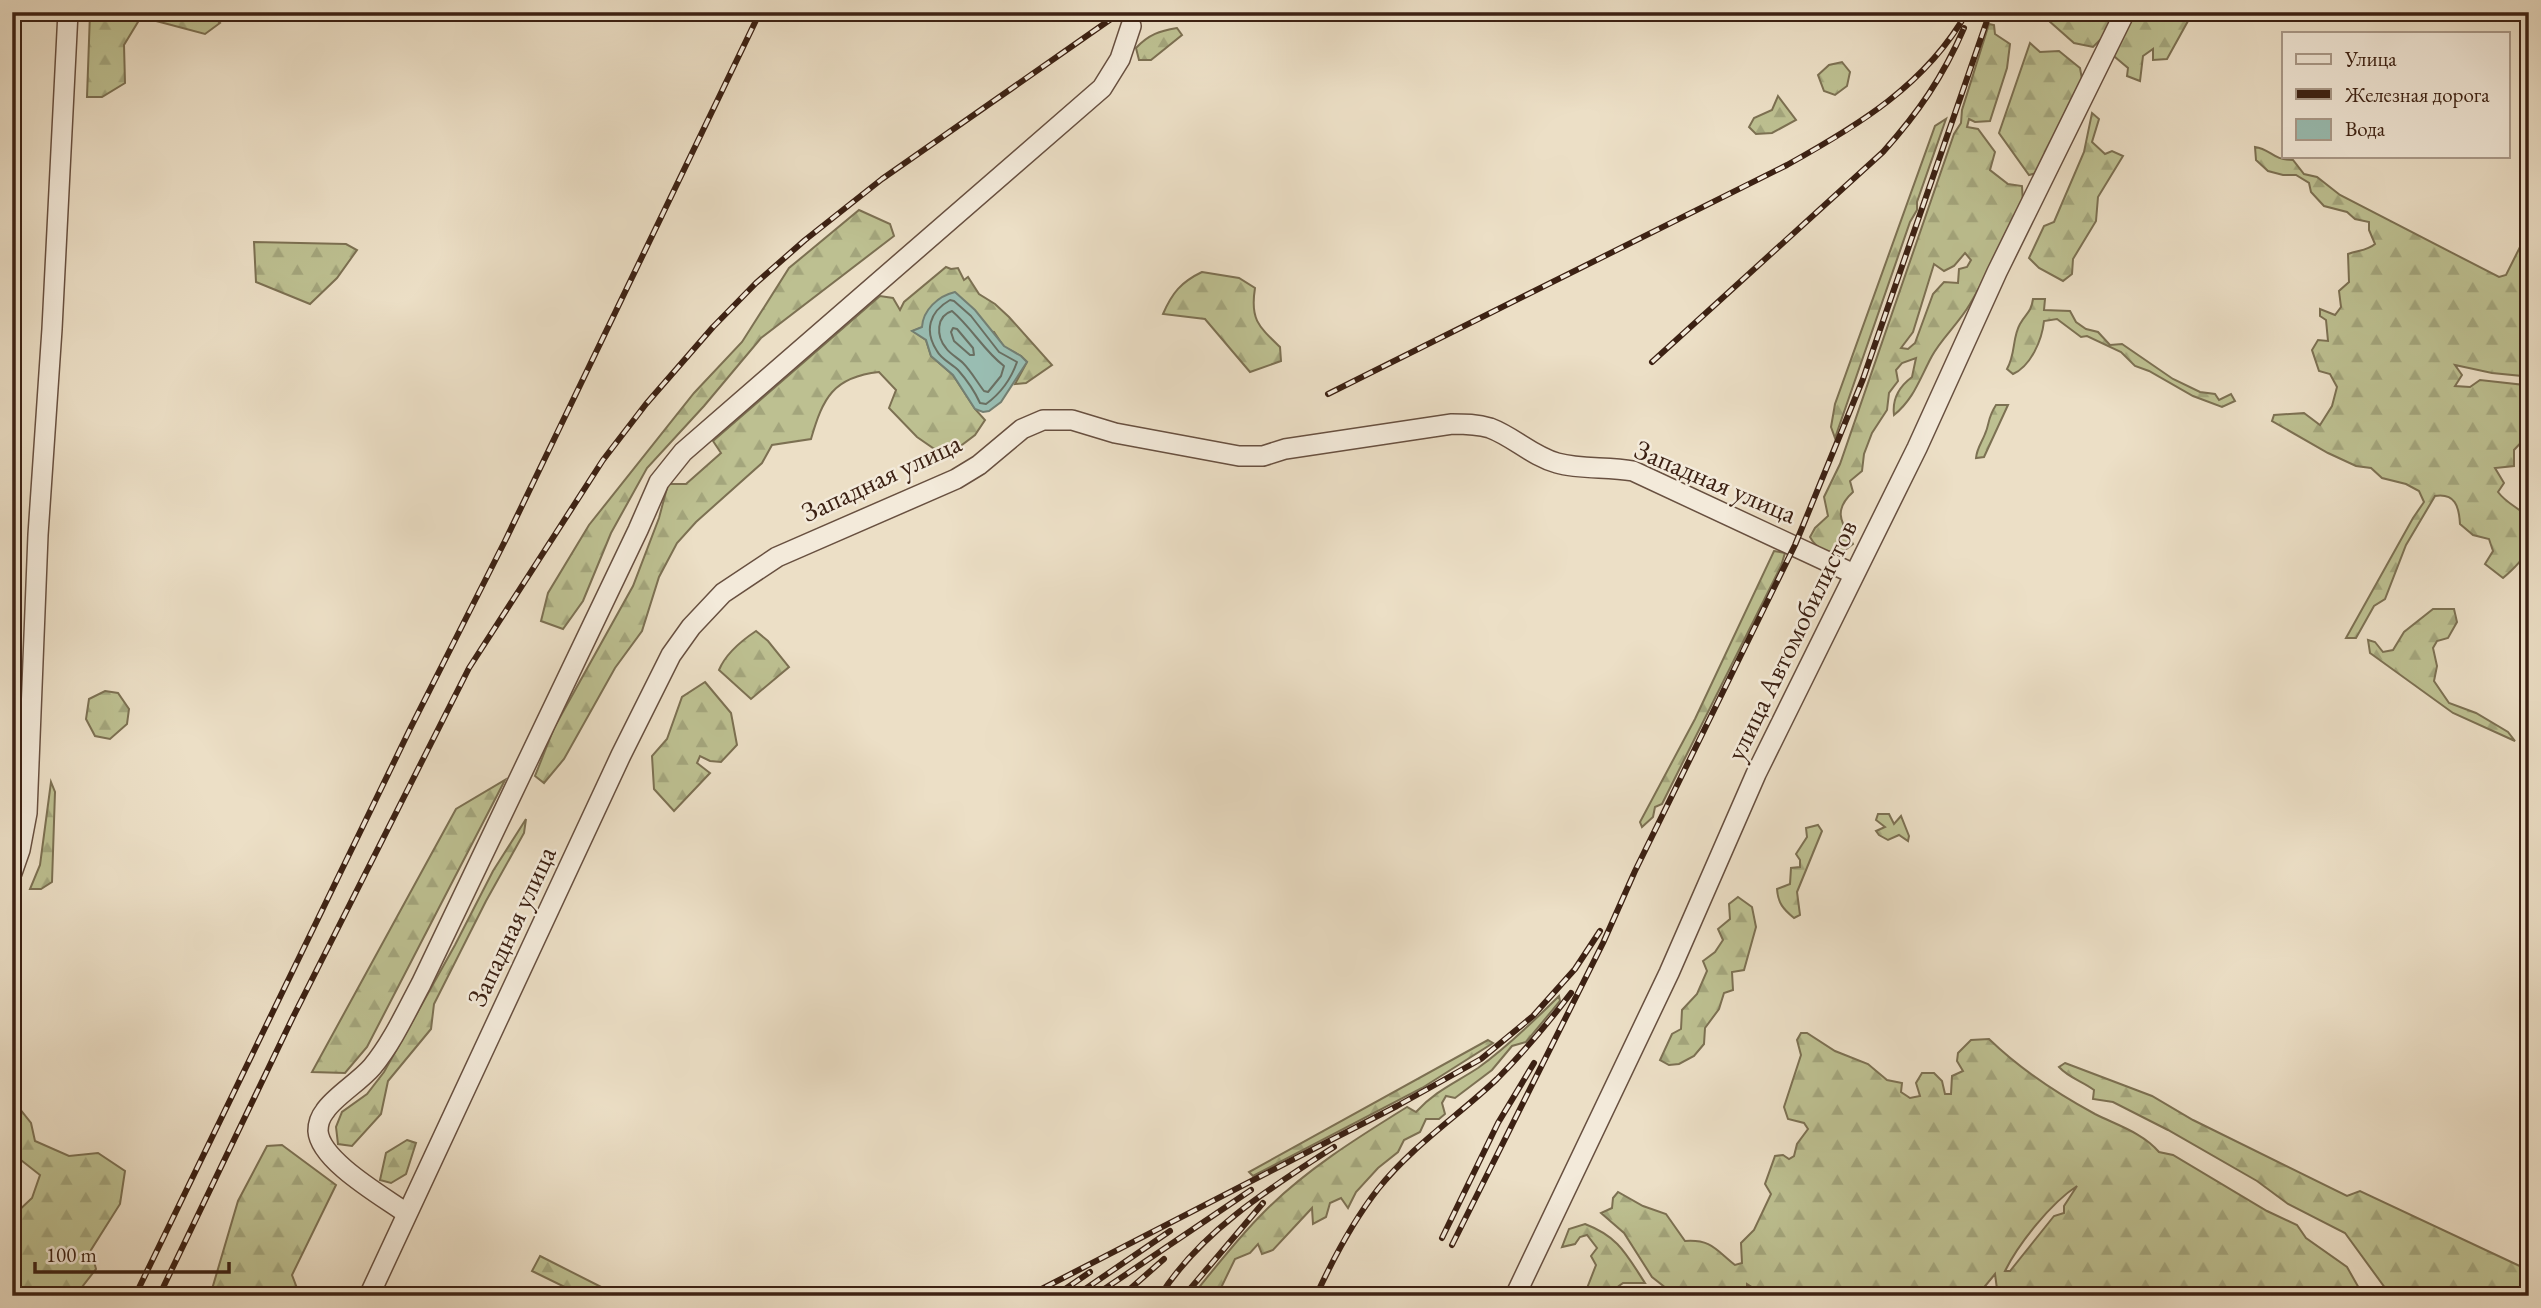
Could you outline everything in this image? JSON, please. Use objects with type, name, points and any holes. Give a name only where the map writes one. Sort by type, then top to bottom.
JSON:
[{"type":"street","points":[[12,873],[20,850],[27,813],[38,535],[52,329],[68,12]]},
{"type":"street","name":"улица Автомобилистов","points":[[1515,1296],[1664,984],[1756,774],[1917,448],[1997,272],[2124,12]]},
{"type":"street","points":[[406,1213],[353,1175],[330,1154],[318,1132],[320,1121],[326,1109],[357,1084],[379,1057],[421,984],[659,482],[683,452],[1102,88],[1120,59],[1132,26]]},
{"type":"street","name":"Западная улица","points":[[369,1296],[626,744],[671,655],[691,627],[723,593],[777,557],[956,479],[979,465],[1022,429],[1042,420],[1072,420],[1115,433],[1165,443],[1239,456],[1263,456],[1285,449],[1452,424],[1472,424],[1491,429],[1556,463],[1633,471],[1854,573]]},
{"type":"green space","points":[[209,12],[220,23],[205,34],[141,17],[124,45],[125,83],[102,97],[87,97],[90,13]]},
{"type":"green space","points":[[2021,12],[2114,12],[2104,36],[2093,47],[2074,43],[2040,13]]},
{"type":"green space","points":[[2129,12],[2193,12],[2167,59],[2153,60],[2153,49],[2143,56],[2140,81],[2127,76],[2128,68],[2109,52]]},
{"type":"green space","points":[[1989,24],[1994,25],[1995,34],[2010,44],[2007,68],[1990,121],[1975,122],[1969,119],[1967,127],[1978,129],[1995,152],[1990,170],[2008,184],[2022,186],[2023,204],[1970,304],[1936,350],[1912,395],[1894,415],[1896,398],[1904,384],[1912,377],[1916,358],[1902,363],[1896,370],[1898,381],[1889,393],[1887,410],[1872,433],[1864,454],[1862,471],[1850,481],[1853,492],[1841,511],[1843,523],[1853,544],[1841,553],[1827,551],[1819,548],[1810,537],[1828,516],[1824,497],[1840,464],[1954,134],[1961,123],[1962,110]],"holes":[[[1965,253],[1971,260],[1967,267],[1959,269],[1958,283],[1944,282],[1933,294],[1915,343],[1908,349],[1901,348],[1913,332],[1934,264],[1944,271],[1954,266]]]},
{"type":"green space","points":[[1177,28],[1182,35],[1151,60],[1139,60],[1136,48],[1141,43],[1155,34]]},
{"type":"green space","points":[[2030,43],[2040,52],[2059,51],[2080,68],[2082,79],[2040,172],[2029,175],[1999,133]]},
{"type":"green space","points":[[1842,62],[1850,72],[1847,86],[1835,95],[1824,91],[1818,75],[1829,65]]},
{"type":"green space","points":[[1778,96],[1796,120],[1772,133],[1756,134],[1749,127],[1754,118],[1772,110]]},
{"type":"green space","points":[[2092,113],[2099,119],[2092,142],[2105,154],[2112,151],[2123,156],[2098,197],[2096,221],[2073,259],[2072,274],[2063,281],[2039,268],[2029,258],[2044,226],[2054,222],[2084,152]]},
{"type":"green space","points":[[1946,119],[1917,202],[1917,210],[1910,222],[1835,438],[1831,427],[1835,404],[1935,126]]},
{"type":"green space","points":[[2255,147],[2280,158],[2293,160],[2304,174],[2317,177],[2340,195],[2499,277],[2506,275],[2529,229],[2529,434],[2514,450],[2514,466],[2495,468],[2504,483],[2498,492],[2529,518],[2526,552],[2503,578],[2485,564],[2493,551],[2489,539],[2473,535],[2460,524],[2455,502],[2447,497],[2435,496],[2406,545],[2385,599],[2374,606],[2356,638],[2346,638],[2424,502],[2419,491],[2406,484],[2382,478],[2371,468],[2356,466],[2328,453],[2272,421],[2274,415],[2304,413],[2320,425],[2332,406],[2337,387],[2330,374],[2319,371],[2312,350],[2318,340],[2328,341],[2326,320],[2320,316],[2320,309],[2335,315],[2341,307],[2339,291],[2349,282],[2348,254],[2375,244],[2369,230],[2369,222],[2324,206],[2311,192],[2309,183],[2296,175],[2268,171],[2256,160]],"holes":[[[2455,365],[2522,376],[2525,385],[2480,380],[2470,387],[2455,386],[2462,375]]]},
{"type":"green space","points":[[859,210],[890,224],[894,236],[761,338],[647,468],[611,533],[583,601],[563,629],[541,621],[548,593],[589,525],[694,393],[742,342],[789,268]]},
{"type":"green space","points":[[254,242],[346,244],[357,250],[337,278],[310,304],[256,282]]},
{"type":"green space","points":[[946,267],[958,268],[964,280],[968,277],[979,294],[1009,317],[1052,365],[1026,383],[1015,384],[1027,362],[1004,347],[994,332],[923,327],[913,331],[926,340],[931,356],[953,375],[985,420],[975,435],[946,457],[917,437],[889,408],[896,390],[879,372],[851,379],[840,385],[832,392],[820,412],[811,439],[772,445],[762,463],[696,522],[677,543],[659,577],[642,631],[615,668],[564,759],[544,783],[535,776],[554,728],[633,586],[659,518],[668,484],[686,484],[721,453],[713,441],[880,296],[893,298],[900,310],[904,302]]},
{"type":"green space","points":[[1202,272],[1239,278],[1255,288],[1254,307],[1257,321],[1280,347],[1281,361],[1250,372],[1205,319],[1163,314],[1178,289]]},
{"type":"green space","points":[[2033,299],[2045,299],[2044,310],[2070,311],[2076,322],[2086,329],[2098,332],[2110,345],[2122,344],[2173,379],[2200,392],[2215,394],[2219,400],[2231,394],[2235,401],[2222,407],[2193,396],[2135,366],[2121,352],[2087,336],[2081,337],[2057,319],[2044,321],[2035,352],[2025,365],[2013,374],[2007,369],[2016,335]]},
{"type":"green space","points":[[1996,405],[2008,405],[1984,457],[1976,458],[1977,451]]},
{"type":"green space","points":[[1774,551],[1785,553],[1781,566],[1662,804],[1655,807],[1653,817],[1642,827],[1640,822],[1695,719]]},
{"type":"green space","points":[[2433,609],[2454,609],[2457,622],[2448,638],[2437,641],[2433,648],[2437,666],[2434,681],[2449,703],[2476,713],[2508,732],[2515,741],[2453,713],[2370,653],[2368,640],[2375,642],[2383,652],[2393,650],[2404,632]]},
{"type":"green space","points":[[756,631],[789,667],[751,699],[719,670],[734,648]]},
{"type":"green space","points":[[705,682],[731,713],[737,745],[721,762],[700,756],[697,763],[710,773],[674,811],[654,789],[652,756],[667,739],[682,697]]},
{"type":"green space","points":[[105,691],[118,693],[129,709],[127,724],[110,739],[95,736],[86,719],[89,699]]},
{"type":"green space","points":[[505,780],[367,1047],[345,1073],[312,1072],[456,809]]},
{"type":"green space","points":[[51,782],[55,792],[52,882],[41,889],[30,889],[40,865]]},
{"type":"green space","points":[[1878,814],[1889,814],[1894,824],[1901,816],[1909,836],[1908,841],[1899,835],[1888,840],[1879,835],[1876,831],[1885,827],[1876,820]]},
{"type":"green space","points":[[526,819],[524,833],[434,1004],[431,1029],[388,1081],[381,1114],[352,1146],[338,1144],[336,1127],[342,1112],[367,1094],[384,1072],[493,871]]},
{"type":"green space","points":[[1818,825],[1822,831],[1797,892],[1800,915],[1794,918],[1782,905],[1777,889],[1790,884],[1791,868],[1800,867],[1796,854],[1807,837],[1806,828]]},
{"type":"green space","points":[[1738,897],[1752,907],[1756,927],[1744,970],[1732,972],[1733,990],[1724,993],[1719,1009],[1705,1028],[1704,1044],[1694,1056],[1679,1064],[1669,1065],[1660,1060],[1672,1034],[1681,1029],[1682,1010],[1697,994],[1707,971],[1703,961],[1715,952],[1723,940],[1718,929],[1730,919],[1729,904]]},
{"type":"green space","points":[[1559,996],[1560,1001],[1526,1042],[1512,1046],[1492,1070],[1455,1098],[1446,1096],[1442,1103],[1445,1114],[1439,1119],[1426,1119],[1420,1132],[1404,1140],[1398,1152],[1378,1168],[1356,1192],[1348,1208],[1341,1198],[1330,1203],[1326,1217],[1313,1224],[1312,1208],[1273,1250],[1262,1254],[1258,1244],[1250,1253],[1235,1259],[1218,1294],[1192,1296],[1253,1223],[1296,1183],[1388,1119],[1407,1107],[1416,1112],[1438,1093],[1478,1068],[1520,1034]]},
{"type":"green space","points":[[1801,1033],[1807,1033],[1835,1051],[1868,1064],[1887,1080],[1902,1083],[1901,1092],[1910,1098],[1920,1096],[1916,1083],[1922,1073],[1934,1073],[1942,1081],[1945,1094],[1951,1094],[1952,1076],[1963,1071],[1957,1061],[1958,1053],[1971,1040],[1989,1039],[2026,1070],[2067,1098],[2138,1135],[2159,1152],[2173,1155],[2267,1211],[2297,1225],[2306,1238],[2347,1267],[2366,1296],[1986,1296],[1997,1289],[1995,1274],[1977,1296],[1766,1296],[1747,1284],[1747,1293],[1750,1296],[1669,1296],[1671,1292],[1652,1277],[1624,1233],[1601,1213],[1612,1208],[1613,1198],[1618,1192],[1643,1206],[1666,1214],[1685,1241],[1707,1244],[1735,1265],[1742,1263],[1741,1243],[1754,1230],[1771,1194],[1765,1184],[1775,1156],[1783,1155],[1789,1159],[1794,1156],[1797,1144],[1808,1129],[1804,1123],[1788,1119],[1784,1107],[1801,1055],[1797,1040]],"holes":[[[2077,1186],[2064,1206],[2064,1213],[2054,1216],[2010,1271],[2005,1271],[2036,1224]]]},
{"type":"green space","points":[[1488,1040],[1493,1043],[1422,1088],[1253,1176],[1249,1172]]},
{"type":"green space","points":[[2065,1063],[2152,1096],[2193,1120],[2347,1196],[2360,1191],[2529,1270],[2529,1296],[2391,1296],[2345,1233],[2288,1204],[2257,1181],[2168,1130],[2113,1102],[2093,1099],[2094,1090],[2059,1067]]},
{"type":"green space","points":[[12,1099],[31,1123],[35,1141],[69,1156],[98,1153],[125,1171],[120,1204],[91,1250],[96,1269],[75,1296],[12,1296],[12,1217],[32,1198],[40,1175],[12,1153]]},
{"type":"green space","points":[[407,1140],[416,1143],[406,1174],[391,1183],[380,1180],[386,1153]]},
{"type":"green space","points":[[282,1145],[336,1185],[292,1275],[300,1296],[210,1296],[238,1201],[267,1146]]},
{"type":"green space","points":[[1585,1224],[1614,1241],[1627,1255],[1645,1283],[1623,1283],[1615,1289],[1612,1296],[1584,1296],[1596,1265],[1591,1256],[1597,1248],[1587,1235],[1580,1237],[1575,1244],[1562,1247],[1569,1229]]},
{"type":"green space","points":[[540,1256],[619,1296],[583,1296],[532,1271]]},
{"type":"water","points":[[955,292],[975,310],[1004,346],[1027,362],[1001,402],[989,411],[975,409],[953,375],[931,356],[926,340],[912,331],[922,327],[925,315],[932,305]]},
{"type":"railway","points":[[135,1296],[410,729],[505,541],[760,12]]},
{"type":"railway","points":[[159,1296],[293,1017],[469,668],[603,460],[646,404],[713,327],[756,283],[805,240],[882,179],[1121,12]]},
{"type":"railway","points":[[1328,394],[1787,165],[1839,135],[1864,119],[1910,82],[1950,38],[1967,12]]},
{"type":"railway","points":[[1452,1245],[1603,943],[1635,871],[1795,545],[1863,379],[1990,12]]},
{"type":"railway","points":[[1652,362],[1883,152],[1929,94],[1964,28]]},
{"type":"railway","points":[[1028,1296],[1397,1106],[1481,1059],[1533,1016],[1575,969],[1600,931]]},
{"type":"railway","points":[[1316,1296],[1360,1214],[1391,1173],[1497,1079],[1571,993]]},
{"type":"railway","points":[[1442,1238],[1498,1123],[1534,1063]]},
{"type":"railway","points":[[1160,1296],[1195,1251],[1238,1212],[1334,1147]]},
{"type":"railway","points":[[1094,1296],[1251,1190]]},
{"type":"railway","points":[[1184,1296],[1263,1203]]},
{"type":"railway","points":[[1075,1296],[1170,1231]]},
{"type":"railway","points":[[1122,1296],[1164,1259]]},
{"type":"railway","points":[[1055,1296],[1090,1272]]}]
